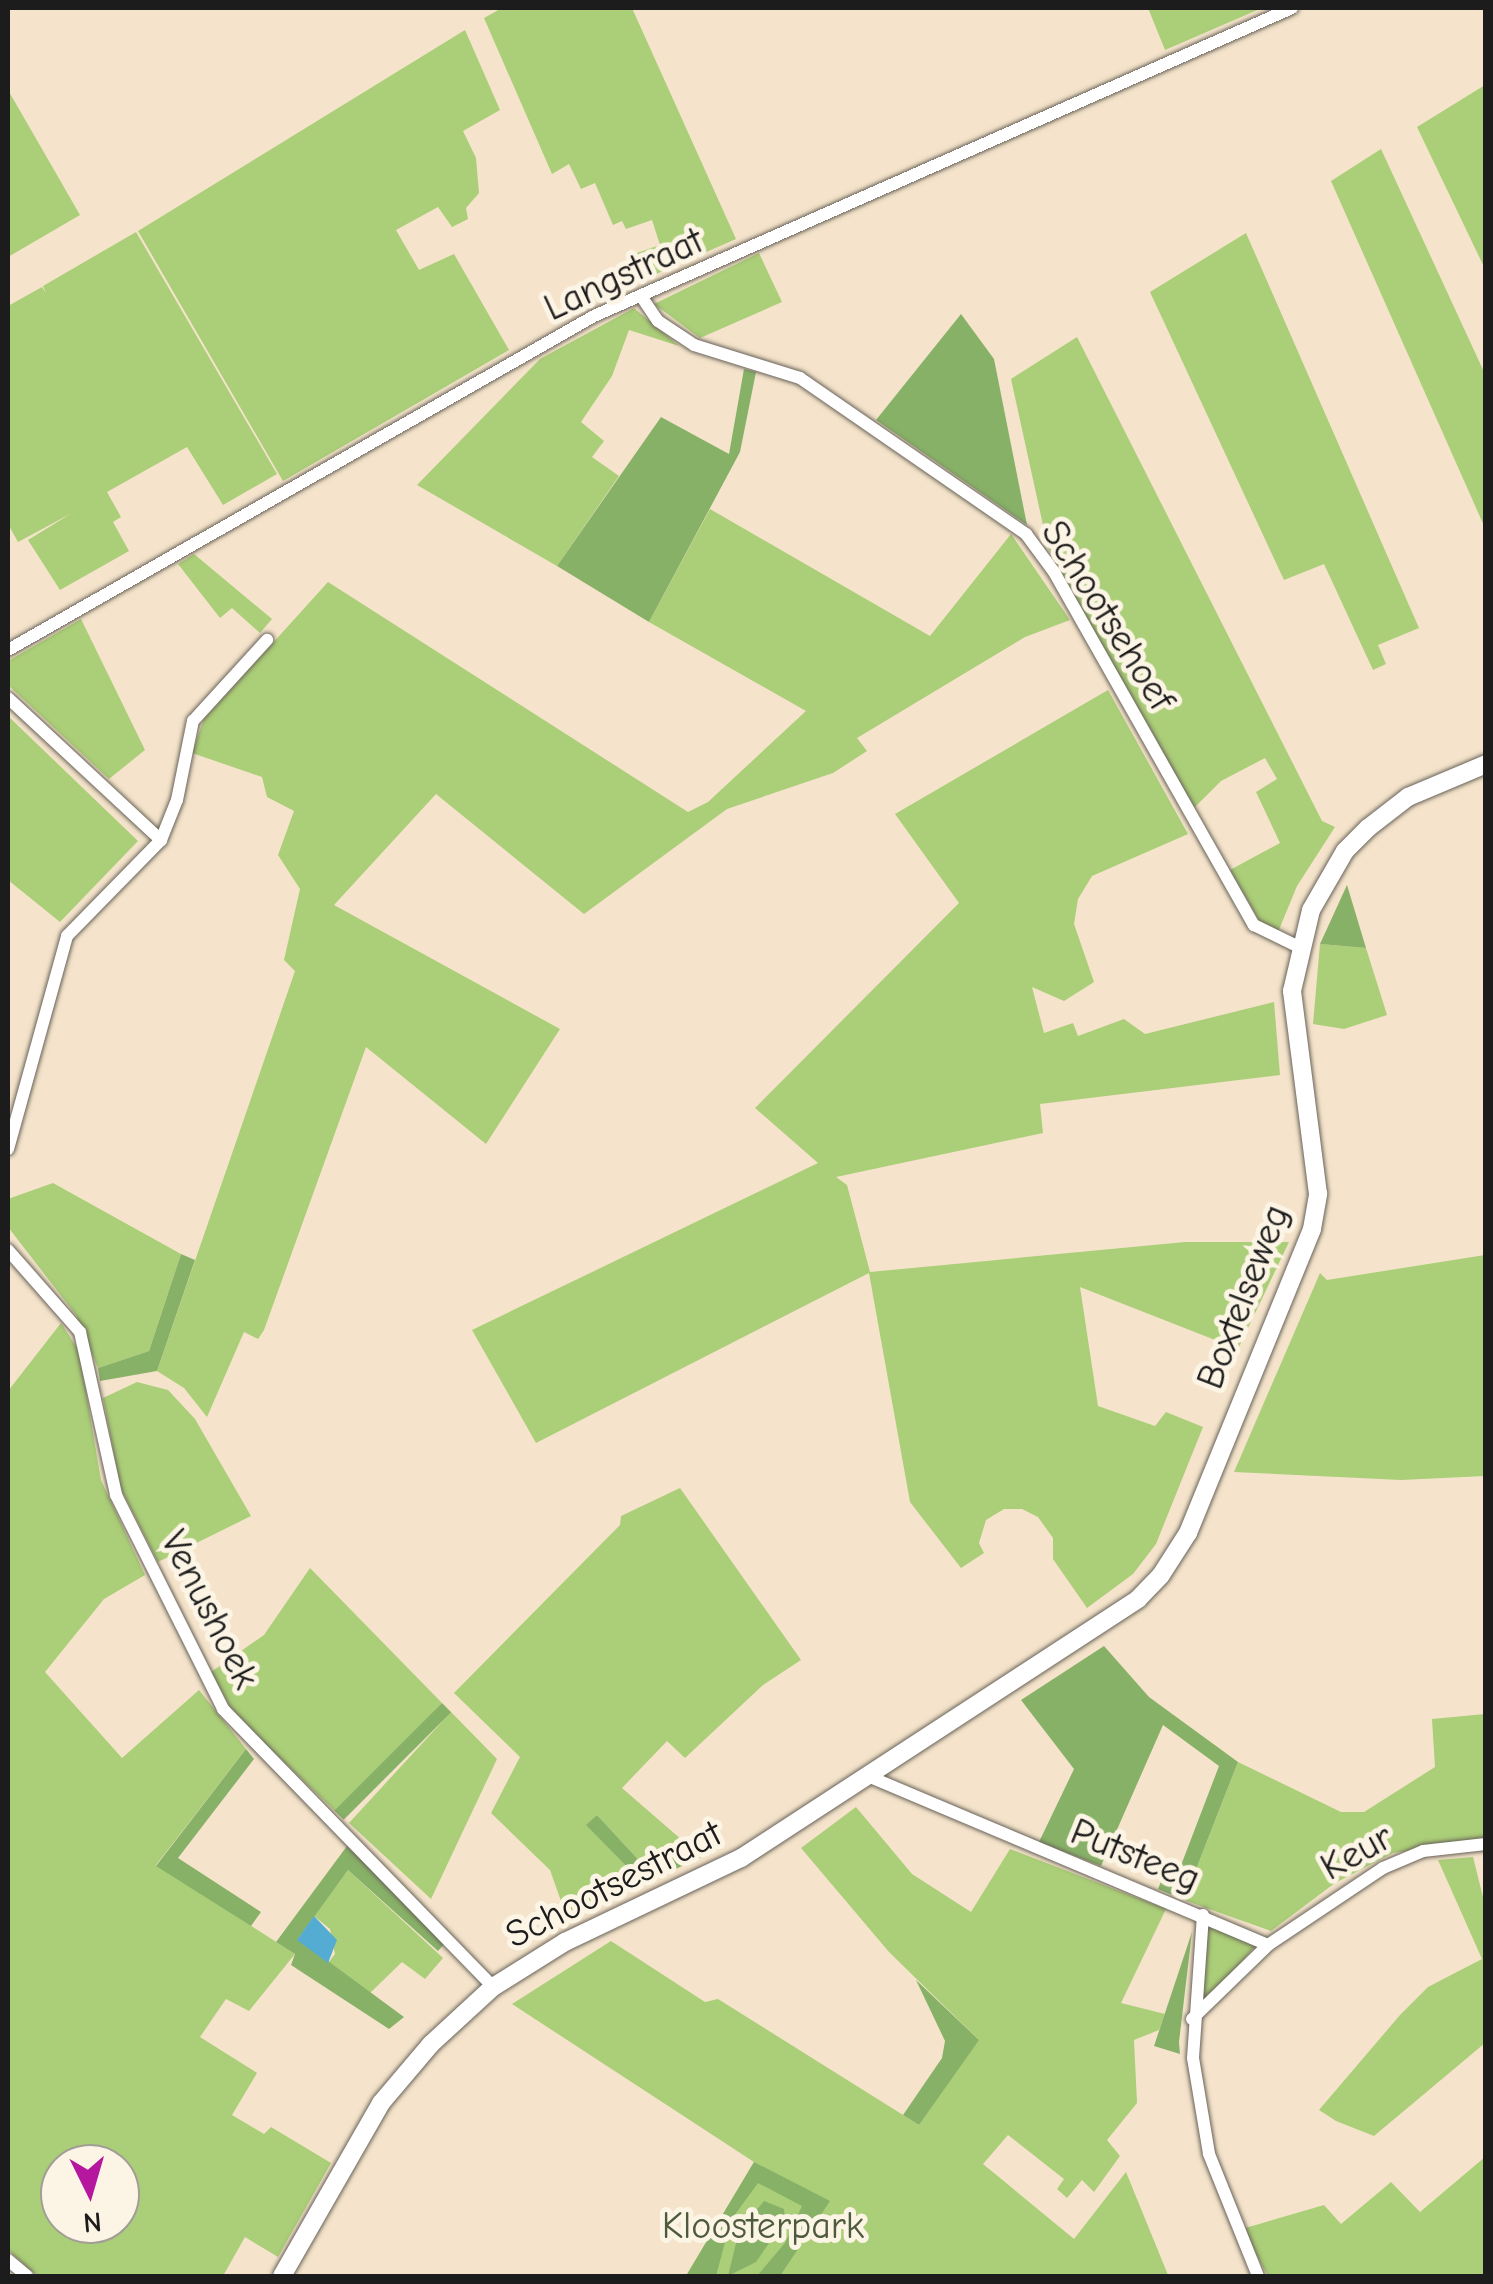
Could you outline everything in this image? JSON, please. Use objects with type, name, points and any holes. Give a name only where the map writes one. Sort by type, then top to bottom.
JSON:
[{"type":"main road","name":"Boxtelseweg","points":[[868,1776],[1138,1599],[1188,1533],[1312,1228],[1318,1194],[1292,991],[1299,947],[1327,878],[1368,828],[1418,792],[1486,764]]},
{"type":"main road","name":"Schootsestraat","points":[[282,2276],[385,2098],[493,1986],[583,1932],[741,1858],[868,1776]]},
{"type":"street","name":"Langstraat","points":[[8,650],[578,325],[1292,8]]},
{"type":"street","name":"Schootsehoef","points":[[641,296],[658,320],[694,346],[800,378],[1026,534],[1054,572],[1254,925],[1299,947]]},
{"type":"street","points":[[8,1149],[67,936],[161,840],[177,800],[193,721],[266,640]]},
{"type":"street","points":[[8,698],[161,840]]},
{"type":"street","name":"Venushoek","points":[[8,1250],[80,1332],[116,1495],[223,1709],[493,1986]]},
{"type":"street","name":"Putsteeg","points":[[868,1776],[1203,1915],[1192,2019],[1209,2154],[1258,2276]]},
{"type":"street","name":"Keur","points":[[1192,2019],[1268,1945],[1383,1868],[1423,1851],[1486,1844]]},
{"type":"street","points":[[1203,1915],[1268,1945]]},
{"type":"street","points":[[8,2260],[28,2276]]},
{"type":"green space","points":[[502,8],[632,8],[736,239],[631,285],[639,264],[634,254],[660,245],[652,220],[626,229],[622,221],[613,225],[595,183],[581,189],[569,164],[552,174],[484,18]]},
{"type":"green space","points":[[1148,8],[1262,8],[1165,50]]},
{"type":"green space","points":[[465,30],[500,110],[463,131],[476,158],[479,193],[466,208],[468,219],[452,227],[438,207],[396,230],[419,270],[454,254],[509,350],[283,481],[138,231]]},
{"type":"green space","points":[[1485,85],[1485,269],[1417,127]]},
{"type":"green space","points":[[8,90],[80,215],[8,257]]},
{"type":"green space","points":[[1381,149],[1485,374],[1485,528],[1331,181]]},
{"type":"green space","points":[[136,232],[277,474],[223,505],[187,447],[107,492],[121,517],[113,522],[129,551],[60,590],[28,540],[72,513],[18,542],[8,524],[8,306],[42,287],[46,293],[43,286]]},
{"type":"green space","points":[[1246,233],[1419,628],[1378,645],[1386,664],[1373,670],[1324,564],[1284,580],[1150,292]]},
{"type":"green space","points":[[759,253],[782,302],[700,338],[654,304]]},
{"type":"green space","points":[[634,308],[679,346],[629,330],[612,376],[581,422],[604,441],[592,457],[619,476],[557,566],[417,485],[540,359]]},
{"type":"green space","points":[[961,314],[994,359],[1027,525],[876,420]]},
{"type":"green space","points":[[1077,337],[1322,821],[1335,827],[1297,886],[1278,932],[1264,929],[1230,870],[1280,843],[1256,792],[1277,779],[1265,758],[1221,781],[1194,808],[1048,548],[1011,379]]},
{"type":"green space","points":[[744,369],[756,372],[740,452],[649,622],[557,566],[661,417],[729,454]]},
{"type":"green space","points":[[710,509],[930,636],[1011,534],[1070,620],[1025,637],[857,738],[867,751],[833,773],[727,809],[584,914],[436,794],[334,905],[560,1029],[486,1144],[366,1047],[264,1330],[258,1339],[244,1332],[207,1417],[184,1388],[157,1371],[295,971],[284,960],[300,889],[278,855],[294,811],[267,797],[262,777],[192,753],[204,719],[328,582],[688,812],[708,802],[806,711],[649,622]]},
{"type":"green space","points":[[194,554],[272,619],[260,633],[232,608],[220,618],[178,564]]},
{"type":"green space","points":[[81,619],[145,750],[109,779],[8,685],[8,661]]},
{"type":"green space","points":[[1108,690],[1188,834],[1092,876],[1078,899],[1074,924],[1094,982],[1064,1001],[1032,987],[1044,1033],[1073,1023],[1078,1036],[1124,1019],[1145,1034],[1274,1002],[1280,1075],[1040,1104],[1043,1133],[836,1177],[847,1185],[870,1272],[1185,1242],[1289,1242],[1238,1349],[1080,1287],[1098,1406],[1155,1426],[1166,1412],[1203,1427],[1156,1544],[1133,1574],[1087,1608],[1053,1559],[1053,1538],[1038,1517],[1022,1509],[1004,1509],[986,1520],[979,1543],[984,1553],[961,1568],[910,1502],[869,1273],[536,1443],[472,1330],[818,1163],[755,1108],[959,903],[895,814]]},
{"type":"green space","points":[[8,716],[138,841],[60,922],[8,880]]},
{"type":"green space","points":[[1347,885],[1366,948],[1320,944]]},
{"type":"green space","points":[[1320,944],[1366,948],[1387,1015],[1344,1029],[1313,1024]]},
{"type":"green space","points":[[53,1183],[181,1254],[149,1351],[98,1368],[76,1315],[8,1227],[8,1199]]},
{"type":"green space","points":[[181,1254],[195,1260],[157,1371],[100,1381],[98,1368],[149,1351]]},
{"type":"green space","points":[[1485,1255],[1485,1476],[1401,1480],[1234,1472],[1320,1273],[1327,1280]]},
{"type":"green space","points":[[61,1323],[79,1351],[101,1480],[145,1575],[104,1599],[45,1672],[122,1758],[199,1690],[246,1749],[156,1865],[295,1954],[249,2011],[226,1999],[200,2037],[257,2073],[232,2115],[264,2134],[271,2127],[331,2163],[278,2257],[245,2237],[223,2276],[37,2276],[8,2250],[8,1391]]},
{"type":"green space","points":[[137,1382],[168,1390],[195,1419],[251,1516],[158,1562],[121,1489],[103,1398]]},
{"type":"green space","points":[[680,1488],[801,1660],[763,1685],[685,1758],[667,1741],[622,1788],[690,1847],[647,1869],[597,1815],[587,1825],[644,1884],[567,1918],[550,1870],[491,1813],[520,1757],[454,1693],[620,1525],[621,1516]]},
{"type":"green space","points":[[310,1568],[442,1703],[339,1815],[234,1714],[211,1672],[264,1635]]},
{"type":"green space","points":[[1104,1646],[1149,1697],[1238,1762],[1184,1900],[1158,1889],[1162,1879],[1175,1881],[1219,1766],[1163,1725],[1101,1866],[1039,1842],[1074,1769],[1021,1700]]},
{"type":"green space","points":[[442,1703],[451,1712],[344,1820],[335,1810]]},
{"type":"green space","points":[[451,1712],[497,1759],[431,1899],[349,1823]]},
{"type":"green space","points":[[1485,1714],[1485,1839],[1393,1853],[1335,1883],[1271,1931],[1184,1900],[1238,1762],[1341,1812],[1364,1812],[1435,1767],[1432,1719]]},
{"type":"green space","points":[[246,1749],[254,1759],[178,1858],[261,1912],[251,1926],[156,1866]]},
{"type":"green space","name":"Kloosterpark","points":[[856,1807],[912,1874],[971,1912],[1010,1849],[1166,1909],[1121,2003],[1165,2014],[1159,2030],[1134,2040],[1137,2103],[1107,2140],[1120,2156],[1094,2192],[1082,2180],[1067,2198],[1057,2189],[1064,2179],[1008,2135],[983,2164],[1074,2239],[1126,2172],[1168,2275],[686,2276],[754,2162],[512,2004],[611,1941],[705,2002],[718,1999],[919,2125],[978,2039],[889,1952],[801,1848]]},
{"type":"green space","points":[[597,1815],[647,1869],[690,1847],[701,1857],[644,1884],[586,1825]]},
{"type":"green space","points":[[347,1846],[448,1940],[438,1951],[348,1870],[298,1939],[404,2017],[389,2029],[291,1965],[295,1954],[276,1942]]},
{"type":"green space","points":[[1473,1857],[1485,1905],[1485,2043],[1374,2136],[1336,2121],[1319,2110],[1400,2015],[1428,1987],[1482,1959],[1438,1860]]},
{"type":"green space","points":[[348,1870],[443,1958],[425,1979],[402,1962],[370,1993],[328,1963],[335,1954],[330,1929],[314,1916]]},
{"type":"green space","points":[[1207,1926],[1256,1945],[1198,2013]]},
{"type":"green space","points":[[1192,1932],[1179,2042],[1180,2054],[1154,2046]]},
{"type":"green space","points":[[916,1980],[979,2040],[919,2125],[903,2115],[942,2058],[945,2041]]},
{"type":"green space","points":[[1485,2157],[1485,2276],[1268,2276],[1242,2229],[1324,2205],[1341,2224],[1391,2182],[1420,2212]]},
{"type":"green space","points":[[754,2162],[830,2201],[780,2276],[757,2276],[785,2243],[802,2206],[758,2183],[731,2220],[716,2276],[686,2276]]},
{"type":"green space","name":"Kloosterpark","points":[[764,2201],[784,2209],[785,2220],[756,2262],[728,2276],[739,2231]]},
{"type":"water","points":[[314,1916],[337,1940],[328,1963],[297,1940]]}]
